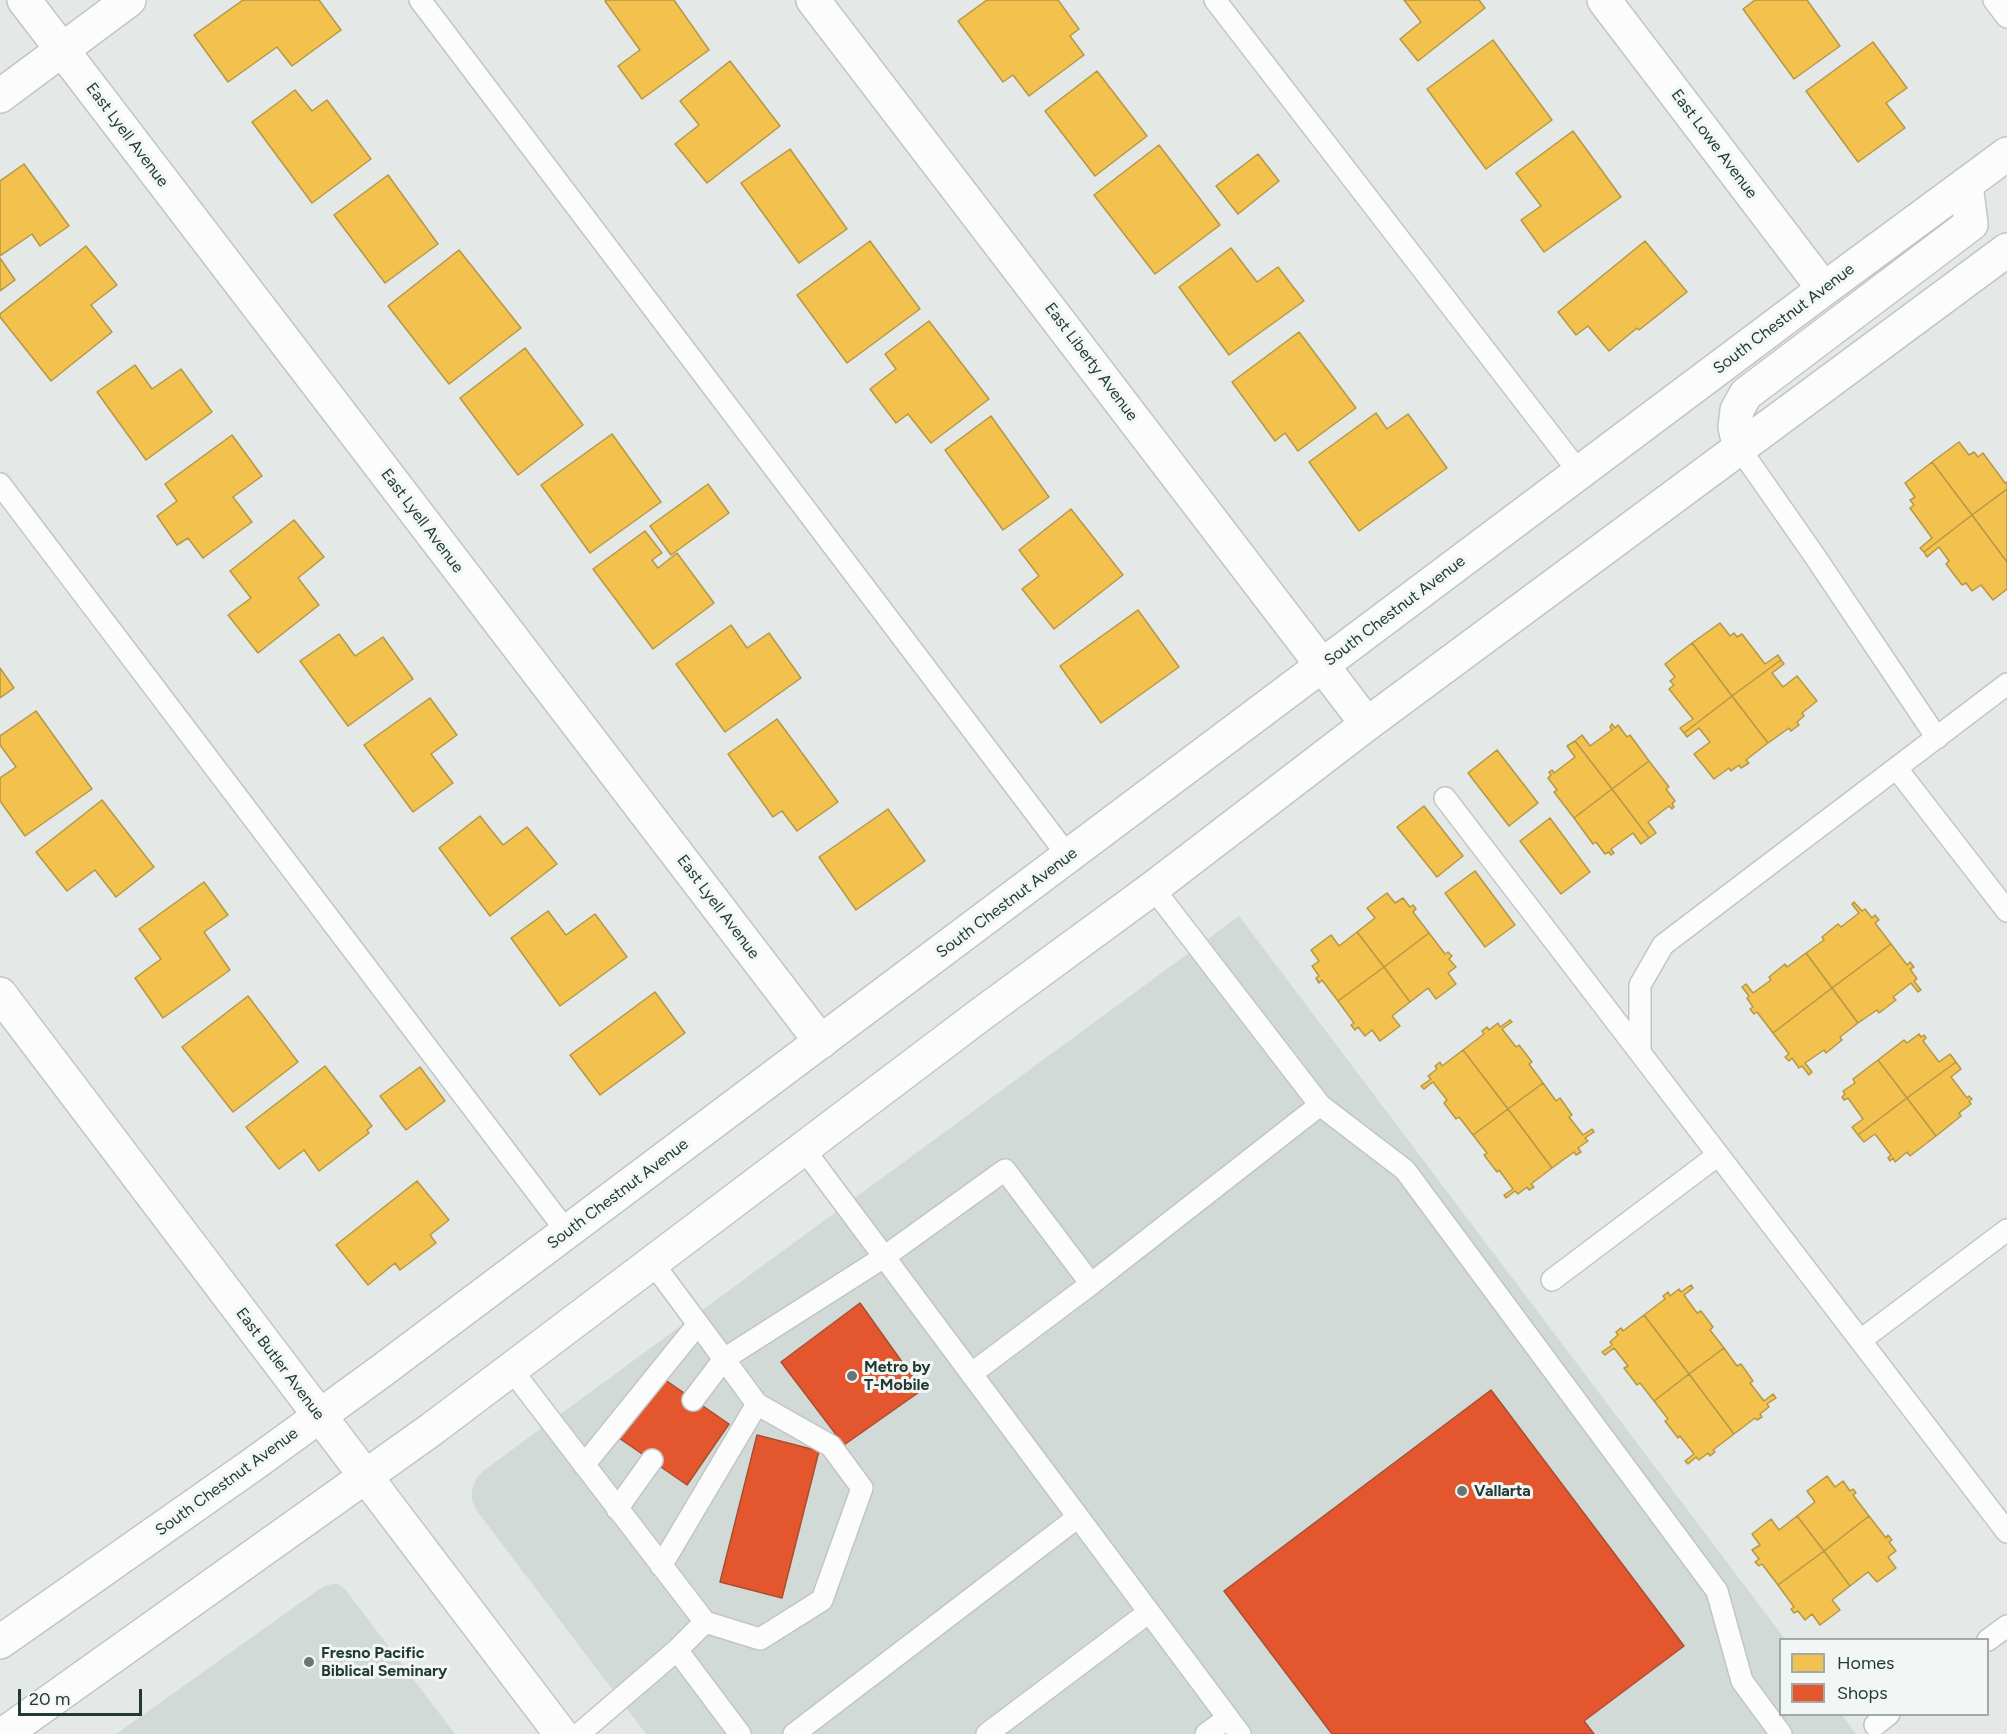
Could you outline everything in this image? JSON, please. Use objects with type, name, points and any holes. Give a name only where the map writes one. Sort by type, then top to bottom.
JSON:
[{"type":"main road","name":"East Lyell Avenue","points":[[24,0],[821,1042]]},
{"type":"main road","points":[[0,96],[129,0]]},
{"type":"main road","name":"East Liberty Avenue","points":[[813,0],[1367,724]]},
{"type":"main road","name":"East Lowe Avenue","points":[[1604,0],[1824,289]]},
{"type":"main road","name":"South Chestnut Avenue","points":[[0,1642],[319,1416],[2007,154]]},
{"type":"main road","points":[[1740,449],[1735,427],[1737,410],[1746,394],[1971,224],[1966,184]]},
{"type":"main road","points":[[4,1734],[511,1369],[1153,888],[1367,724],[2007,250]]},
{"type":"main road","name":"East Butler Avenue","points":[[0,994],[561,1734]]},
{"type":"lane","points":[[420,0],[1068,856]]},
{"type":"lane","points":[[1215,0],[1579,472]]},
{"type":"lane","points":[[1994,0],[2007,17]]},
{"type":"lane","points":[[1740,449],[1936,738]]},
{"type":"lane","points":[[0,484],[567,1232]]},
{"type":"lane","points":[[1640,1052],[1640,986],[1663,945],[2007,684]]},
{"type":"lane","points":[[1897,769],[2007,911]]},
{"type":"lane","points":[[1445,798],[2007,1532]]},
{"type":"lane","points":[[1153,888],[1320,1106],[1405,1170],[1717,1592],[1742,1681],[1781,1734]]},
{"type":"lane","points":[[971,1374],[1320,1106]]},
{"type":"lane","points":[[803,1148],[1234,1726],[1206,1734]]},
{"type":"lane","points":[[1552,1280],[1718,1155]]},
{"type":"lane","points":[[693,1400],[724,1359],[884,1257],[1005,1170],[1091,1284]]},
{"type":"lane","points":[[1861,1340],[2007,1230]]},
{"type":"lane","points":[[511,1369],[705,1622],[760,1640],[822,1600],[862,1488],[831,1446],[758,1404],[652,1262]]},
{"type":"lane","points":[[584,1465],[698,1324]]},
{"type":"lane","points":[[661,1566],[758,1404]]},
{"type":"lane","points":[[617,1509],[652,1460]]},
{"type":"lane","points":[[798,1733],[1078,1517]]},
{"type":"lane","points":[[987,1734],[1149,1612]]},
{"type":"lane","points":[[579,1734],[677,1650],[705,1622]]},
{"type":"lane","points":[[1989,1639],[2007,1626]]},
{"type":"lane","points":[[677,1650],[740,1734]]},
{"type":"shaded area","points":[[1239,916],[1784,1638],[1779,1638],[1779,1716],[1843,1716],[1856,1734],[646,1734],[477,1511],[472,1501],[472,1490],[476,1479],[483,1471]]},
{"type":"shaded area","name":"Fresno Pacific Biblical Seminary","points":[[337,1583],[345,1589],[455,1734],[116,1734],[324,1586]]},
{"type":"building: Homes","points":[[243,0],[319,0],[341,30],[292,66],[277,47],[228,82],[194,35]]},
{"type":"building: Homes","points":[[674,0],[709,50],[642,99],[618,66],[640,50],[605,1]]},
{"type":"building: Homes","points":[[987,0],[1058,0],[1079,29],[1070,36],[1084,55],[1029,96],[1013,75],[1003,82],[958,21]]},
{"type":"building: Homes","points":[[1404,0],[1479,0],[1485,8],[1418,61],[1400,39],[1421,22]]},
{"type":"building: Homes","points":[[1755,0],[1807,0],[1840,46],[1794,79],[1743,9]]},
{"type":"building: Homes","points":[[1493,40],[1552,120],[1486,169],[1427,89]]},
{"type":"building: Homes","points":[[1873,42],[1907,88],[1886,103],[1905,128],[1858,162],[1806,91]]},
{"type":"building: Homes","points":[[730,61],[780,126],[707,183],[675,144],[699,125],[680,101]]},
{"type":"building: Homes","points":[[1097,71],[1147,136],[1095,176],[1045,111]]},
{"type":"building: Homes","points":[[295,90],[312,111],[327,100],[371,159],[312,203],[252,122]]},
{"type":"building: Homes","points":[[1573,131],[1621,197],[1544,252],[1521,220],[1541,206],[1516,173]]},
{"type":"building: Homes","points":[[1159,145],[1220,225],[1155,274],[1094,195]]},
{"type":"building: Homes","points":[[790,149],[847,229],[799,263],[741,183]]},
{"type":"building: Homes","points":[[1258,154],[1279,181],[1238,214],[1216,186]]},
{"type":"building: Homes","points":[[24,164],[69,226],[40,246],[32,234],[0,256],[0,181]]},
{"type":"building: Homes","points":[[388,175],[438,244],[385,283],[334,215]]},
{"type":"building: Homes","points":[[870,241],[920,309],[847,363],[797,295]]},
{"type":"building: Homes","points":[[1645,241],[1687,292],[1609,351],[1588,326],[1576,335],[1558,312]]},
{"type":"building: Homes","points":[[86,246],[117,285],[91,305],[112,332],[51,381],[0,317],[0,314]]},
{"type":"building: Homes","points":[[1231,248],[1257,282],[1278,267],[1304,301],[1229,355],[1179,287]]},
{"type":"building: Homes","points":[[459,250],[521,328],[449,384],[388,306]]},
{"type":"building: Homes","points":[[0,258],[15,280],[0,291]]},
{"type":"building: Homes","points":[[929,321],[989,399],[931,443],[908,414],[896,423],[870,389],[896,369],[885,354]]},
{"type":"building: Homes","points":[[1299,332],[1356,408],[1298,451],[1285,433],[1275,441],[1232,382]]},
{"type":"building: Homes","points":[[525,348],[583,425],[518,475],[460,398]]},
{"type":"building: Homes","points":[[135,365],[152,389],[181,369],[212,412],[146,460],[97,392]]},
{"type":"building: Homes","points":[[1376,413],[1387,429],[1408,414],[1447,468],[1359,531],[1309,462]]},
{"type":"building: Homes","points":[[991,416],[1049,497],[1003,530],[945,450]]},
{"type":"building: Homes","points":[[612,434],[661,502],[590,553],[541,485]]},
{"type":"building: Homes","points":[[232,435],[262,476],[233,497],[252,522],[203,558],[188,538],[177,545],[157,516],[177,501],[165,484]]},
{"type":"building: Homes","points":[[1959,442],[1969,455],[1974,452],[1978,457],[1983,453],[2005,483],[2007,482],[2007,489],[1972,515],[1932,462]]},
{"type":"building: Homes","points":[[1932,462],[1972,515],[1924,552],[1920,548],[1932,538],[1910,508],[1914,505],[1910,500],[1915,497],[1905,483]]},
{"type":"building: Homes","points":[[708,484],[729,513],[671,555],[650,526]]},
{"type":"building: Homes","points":[[2007,489],[2007,562],[1972,515]]},
{"type":"building: Homes","points":[[1071,509],[1123,575],[1054,629],[1022,589],[1039,576],[1019,550]]},
{"type":"building: Homes","points":[[1972,515],[2007,562],[2007,589],[1993,600],[1981,585],[1972,591],[1966,583],[1962,585],[1946,564],[1949,561],[1939,547],[1927,557],[1924,552]]},
{"type":"building: Homes","points":[[294,520],[324,557],[298,578],[319,605],[258,653],[228,615],[251,598],[230,571]]},
{"type":"building: Homes","points":[[645,531],[662,553],[652,560],[658,568],[677,553],[714,603],[653,649],[593,569]]},
{"type":"building: Homes","points":[[1138,610],[1179,667],[1101,723],[1060,666]]},
{"type":"building: Homes","points":[[1720,623],[1730,636],[1734,633],[1737,637],[1742,634],[1765,664],[1778,655],[1781,660],[1732,696],[1692,643]]},
{"type":"building: Homes","points":[[731,625],[747,648],[769,633],[801,678],[725,732],[676,664]]},
{"type":"building: Homes","points":[[339,634],[355,656],[383,637],[413,679],[348,726],[300,661]]},
{"type":"building: Homes","points":[[1692,643],[1732,696],[1684,733],[1680,728],[1693,719],[1669,689],[1674,685],[1670,681],[1675,677],[1665,664]]},
{"type":"building: Homes","points":[[1781,660],[1784,664],[1772,673],[1783,687],[1797,676],[1817,701],[1802,713],[1804,716],[1797,722],[1799,725],[1791,731],[1789,728],[1768,743],[1732,696]]},
{"type":"building: Homes","points":[[0,668],[14,688],[0,698]]},
{"type":"building: Homes","points":[[1732,696],[1768,743],[1746,760],[1749,763],[1741,768],[1739,765],[1731,771],[1729,768],[1714,779],[1694,754],[1710,742],[1699,728],[1687,737],[1684,733]]},
{"type":"building: Homes","points":[[430,698],[457,735],[431,754],[453,783],[413,812],[364,745]]},
{"type":"building: Homes","points":[[36,711],[92,789],[25,836],[0,801],[0,778],[16,767],[0,745],[0,736]]},
{"type":"building: Homes","points":[[777,719],[838,802],[797,831],[782,811],[773,817],[728,754]]},
{"type":"building: Homes","points":[[1612,724],[1615,728],[1618,725],[1627,737],[1630,735],[1649,761],[1612,789],[1575,741],[1582,735],[1590,746],[1612,730],[1610,727]]},
{"type":"building: Homes","points":[[1575,741],[1612,789],[1574,818],[1554,792],[1557,790],[1548,778],[1551,775],[1549,772],[1552,770],[1554,773],[1575,757],[1567,746]]},
{"type":"building: Homes","points":[[1497,750],[1538,803],[1509,826],[1468,773]]},
{"type":"building: Homes","points":[[1649,761],[1669,787],[1666,789],[1675,801],[1672,809],[1669,806],[1648,822],[1656,833],[1649,838],[1612,789]]},
{"type":"building: Homes","points":[[1612,789],[1649,838],[1641,844],[1633,833],[1611,849],[1614,853],[1611,855],[1609,852],[1605,854],[1596,842],[1593,844],[1574,818]]},
{"type":"building: Homes","points":[[102,800],[154,867],[116,897],[95,870],[67,891],[36,852]]},
{"type":"building: Homes","points":[[1424,806],[1463,856],[1437,877],[1397,827]]},
{"type":"building: Homes","points":[[888,809],[925,861],[856,910],[819,857]]},
{"type":"building: Homes","points":[[480,816],[503,845],[527,827],[557,864],[490,916],[439,848]]},
{"type":"building: Homes","points":[[1550,818],[1590,872],[1561,894],[1520,841]]},
{"type":"building: Homes","points":[[1475,871],[1515,925],[1485,947],[1445,893]]},
{"type":"building: Homes","points":[[204,882],[228,915],[204,932],[230,970],[163,1018],[135,978],[161,959],[139,929]]},
{"type":"building: Homes","points":[[1387,893],[1395,903],[1403,898],[1410,907],[1413,905],[1416,909],[1413,912],[1429,933],[1384,967],[1357,932],[1375,918],[1367,908]]},
{"type":"building: Homes","points":[[1854,902],[1862,911],[1865,909],[1872,918],[1875,915],[1879,920],[1875,923],[1891,944],[1832,988],[1806,953],[1824,940],[1822,937],[1838,924],[1841,927],[1859,913],[1852,904]]},
{"type":"building: Homes","points":[[548,911],[566,935],[595,914],[627,957],[560,1006],[511,938]]},
{"type":"building: Homes","points":[[1357,932],[1384,967],[1338,1001],[1322,980],[1319,983],[1316,978],[1319,976],[1312,966],[1319,961],[1311,950],[1331,935],[1339,946]]},
{"type":"building: Homes","points":[[1429,933],[1445,954],[1448,952],[1452,956],[1449,959],[1456,967],[1448,973],[1456,984],[1436,999],[1428,988],[1410,1002],[1384,967]]},
{"type":"building: Homes","points":[[1891,944],[1907,965],[1910,962],[1914,967],[1910,969],[1917,979],[1914,981],[1921,990],[1918,992],[1911,983],[1893,997],[1896,1000],[1879,1013],[1877,1010],[1858,1023],[1832,988]]},
{"type":"building: Homes","points":[[1806,953],[1832,988],[1773,1033],[1757,1012],[1754,1014],[1750,1009],[1753,1007],[1747,998],[1749,996],[1742,987],[1746,984],[1753,993],[1771,980],[1769,977],[1785,964],[1787,967]]},
{"type":"building: Homes","points":[[1384,967],[1410,1002],[1392,1016],[1400,1026],[1380,1041],[1372,1030],[1365,1036],[1358,1027],[1355,1030],[1351,1025],[1354,1023],[1338,1001]]},
{"type":"building: Homes","points":[[1832,988],[1858,1023],[1840,1037],[1842,1040],[1826,1053],[1824,1050],[1805,1063],[1812,1072],[1809,1075],[1802,1066],[1799,1068],[1792,1058],[1789,1061],[1785,1057],[1789,1054],[1773,1033]]},
{"type":"building: Homes","points":[[655,992],[685,1033],[600,1095],[570,1055]]},
{"type":"building: Homes","points":[[248,996],[298,1062],[233,1112],[182,1047]]},
{"type":"building: Homes","points":[[1510,1020],[1512,1022],[1502,1029],[1516,1047],[1519,1045],[1532,1062],[1529,1064],[1543,1083],[1508,1109],[1463,1050],[1484,1034],[1482,1031],[1487,1027],[1489,1030],[1498,1023],[1500,1027]]},
{"type":"building: Homes","points":[[1919,1034],[1921,1037],[1924,1035],[1926,1038],[1923,1041],[1939,1062],[1950,1054],[1956,1062],[1907,1098],[1878,1060],[1904,1040],[1907,1043]]},
{"type":"building: Homes","points":[[1463,1050],[1508,1109],[1473,1135],[1459,1117],[1456,1119],[1444,1103],[1447,1100],[1433,1082],[1424,1089],[1421,1086],[1431,1079],[1428,1076],[1437,1069],[1435,1066],[1440,1062],[1442,1066]]},
{"type":"building: Homes","points":[[1878,1060],[1907,1098],[1858,1135],[1852,1127],[1863,1119],[1848,1098],[1844,1100],[1843,1091],[1855,1083],[1853,1079]]},
{"type":"building: Homes","points":[[1956,1062],[1961,1069],[1951,1077],[1967,1098],[1969,1096],[1972,1099],[1969,1101],[1971,1104],[1959,1113],[1961,1116],[1936,1136],[1907,1098]]},
{"type":"building: Homes","points":[[325,1066],[372,1126],[367,1130],[369,1133],[319,1171],[304,1150],[279,1169],[246,1127]]},
{"type":"building: Homes","points":[[420,1067],[445,1101],[406,1130],[380,1096]]},
{"type":"building: Homes","points":[[1543,1083],[1556,1101],[1560,1098],[1572,1115],[1569,1117],[1583,1135],[1592,1129],[1594,1132],[1585,1138],[1588,1141],[1578,1148],[1581,1152],[1576,1155],[1574,1152],[1552,1168],[1508,1109]]},
{"type":"building: Homes","points":[[1907,1098],[1936,1136],[1910,1156],[1907,1152],[1895,1162],[1893,1158],[1890,1161],[1888,1158],[1891,1155],[1875,1134],[1864,1142],[1858,1135]]},
{"type":"building: Homes","points":[[1508,1109],[1552,1168],[1531,1184],[1534,1187],[1529,1190],[1527,1187],[1518,1194],[1515,1191],[1506,1198],[1504,1195],[1513,1189],[1484,1155],[1487,1153],[1473,1135]]},
{"type":"building: Homes","points":[[417,1181],[449,1220],[430,1235],[436,1243],[400,1270],[395,1263],[368,1285],[336,1245]]},
{"type":"building: Homes","points":[[1691,1285],[1693,1288],[1684,1295],[1697,1313],[1701,1311],[1713,1327],[1710,1330],[1724,1348],[1689,1374],[1644,1315],[1665,1299],[1663,1296],[1668,1292],[1670,1296],[1679,1289],[1681,1292]]},
{"type":"building: Homes","points":[[1644,1315],[1689,1374],[1654,1401],[1640,1383],[1637,1385],[1624,1368],[1628,1366],[1614,1348],[1605,1355],[1602,1352],[1612,1345],[1610,1342],[1618,1335],[1616,1332],[1621,1328],[1623,1331]]},
{"type":"building: Homes","points":[[1724,1348],[1737,1366],[1741,1364],[1753,1381],[1750,1383],[1764,1401],[1773,1394],[1776,1398],[1767,1404],[1769,1407],[1760,1414],[1762,1417],[1757,1420],[1755,1418],[1734,1434],[1689,1374]]},
{"type":"building: Homes","points":[[1689,1374],[1734,1434],[1713,1450],[1715,1452],[1710,1456],[1708,1453],[1699,1460],[1696,1457],[1688,1464],[1685,1461],[1694,1454],[1665,1421],[1668,1419],[1654,1401]]},
{"type":"building: Homes","points":[[1827,1476],[1835,1487],[1843,1481],[1850,1491],[1853,1489],[1856,1493],[1853,1495],[1869,1516],[1824,1551],[1797,1516],[1815,1502],[1807,1491]]},
{"type":"building: Homes","points":[[1797,1516],[1824,1551],[1778,1585],[1762,1564],[1759,1566],[1755,1562],[1759,1559],[1752,1550],[1760,1545],[1752,1534],[1771,1519],[1779,1530]]},
{"type":"building: Homes","points":[[1869,1516],[1886,1538],[1888,1535],[1892,1540],[1889,1542],[1896,1551],[1888,1557],[1896,1568],[1877,1582],[1868,1572],[1850,1586],[1824,1551]]},
{"type":"building: Homes","points":[[1824,1551],[1850,1586],[1832,1600],[1840,1610],[1820,1625],[1812,1614],[1805,1620],[1798,1611],[1794,1613],[1791,1609],[1794,1607],[1778,1585]]},
{"type":"building: Shops","name":"Metro by T-Mobile","points":[[860,1303],[922,1390],[844,1445],[781,1362]]},
{"type":"building: Shops","points":[[661,1377],[729,1424],[687,1485],[619,1438]]},
{"type":"building: Shops","name":"Vallarta","points":[[1491,1390],[1684,1646],[1584,1721],[1594,1734],[1332,1734],[1224,1591]]},
{"type":"building: Shops","points":[[757,1435],[819,1451],[782,1598],[720,1582]]},
{"type":"place","name":"Metro by T-Mobile","points":[[852,1376]]},
{"type":"place","name":"Vallarta","points":[[1462,1491]]},
{"type":"place","name":"Fresno Pacific Biblical Seminary","points":[[309,1662]]}]
